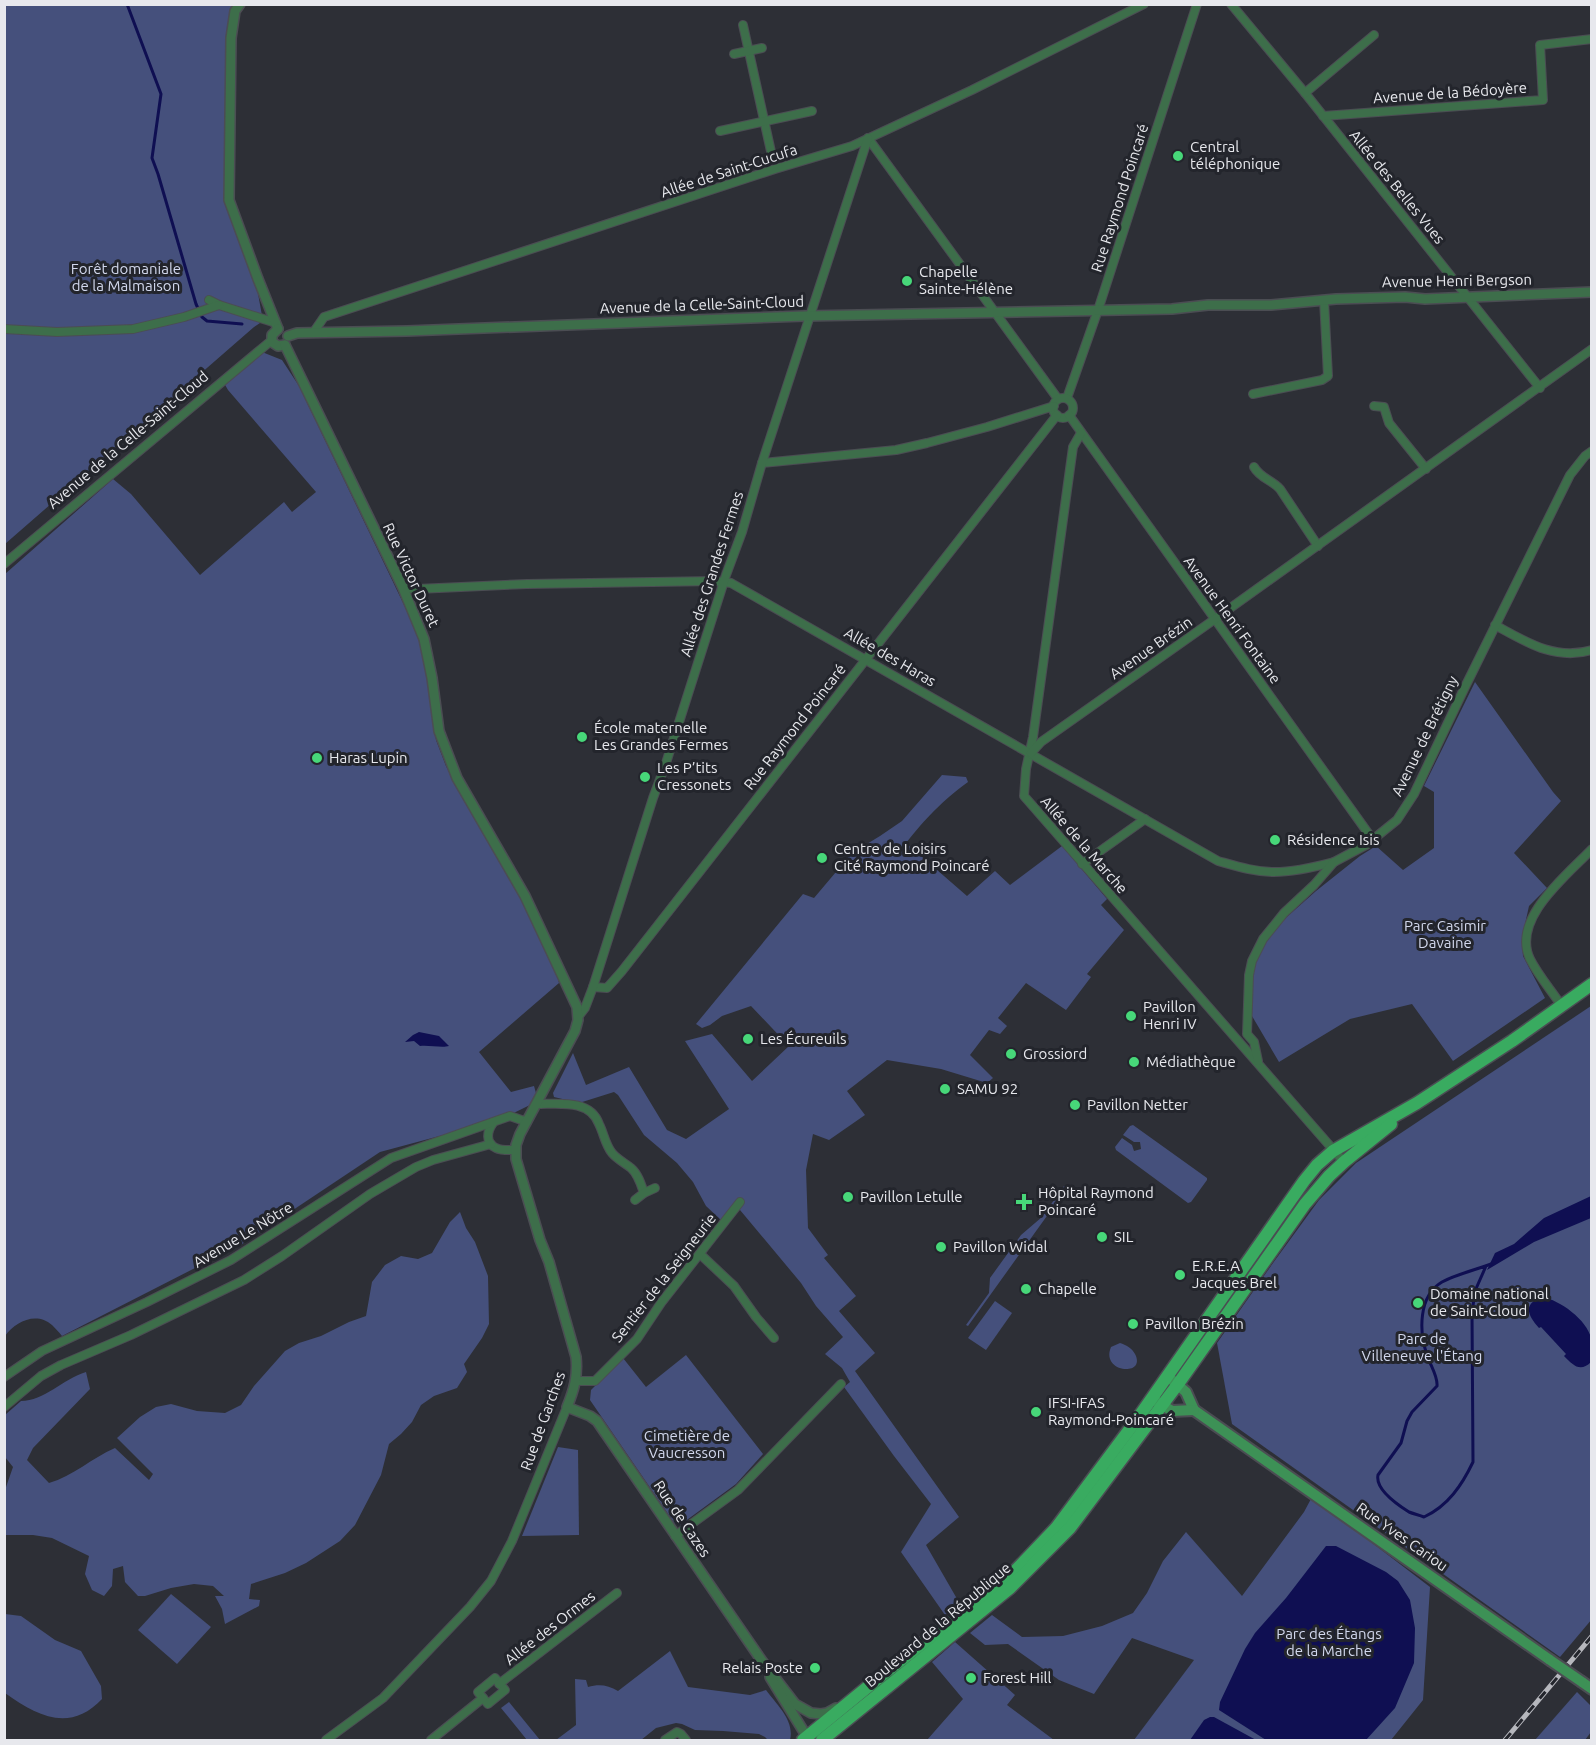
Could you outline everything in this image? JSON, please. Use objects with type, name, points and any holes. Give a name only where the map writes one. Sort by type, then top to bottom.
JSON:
[{"type":"main road","points":[[1167,1376],[1182,1388],[1194,1410],[1172,1411],[1157,1402],[1167,1376],[1304,1180],[1317,1165],[1333,1151],[1418,1103],[1512,1041],[1592,984]]},
{"type":"main road","name":"Boulevard de la République","points":[[806,1740],[859,1694],[1022,1564],[1074,1506],[1157,1402],[1178,1384],[1305,1203],[1344,1162],[1418,1103]]},
{"type":"main road","points":[[1180,1410],[1185,1407],[1188,1397]]},
{"type":"main road","name":"Boulevard de la République","points":[[824,1738],[1010,1588],[1070,1528],[1157,1402]]},
{"type":"main road","name":"Rue Yves Cariou","points":[[1194,1410],[1592,1689]]},
{"type":"street","points":[[209,300],[277,326],[285,331],[287,340],[276,345],[272,340],[277,326],[229,200],[231,38],[235,11],[240,4]]},
{"type":"street","name":"Allée de Saint-Cucufa","points":[[313,333],[324,317],[775,169],[852,146],[972,90],[1144,4]]},
{"type":"street","name":"Rue Raymond Poincaré","points":[[1067,399],[1197,4]]},
{"type":"street","name":"Allée des Belles Vues","points":[[1231,4],[1305,93],[1540,388]]},
{"type":"street","points":[[743,25],[772,156]]},
{"type":"street","points":[[1305,93],[1374,35]]},
{"type":"street","name":"Avenue de la Bédoyère","points":[[1323,116],[1543,100],[1540,45],[1592,39]]},
{"type":"street","points":[[734,54],[762,48]]},
{"type":"street","points":[[720,131],[812,111]]},
{"type":"street","points":[[762,463],[896,450],[987,427],[1056,403],[1067,399],[1073,408],[1069,415],[1063,417],[1057,415],[1056,403],[995,313],[868,138]]},
{"type":"street","name":"Allée des Grandes Fermes","points":[[578,1018],[585,1008],[593,987],[868,138]]},
{"type":"street","name":"Avenue Henri Bergson","points":[[1116,310],[1172,309],[1228,303],[1281,304],[1324,300],[1592,292]]},
{"type":"street","points":[[1253,394],[1322,380],[1328,376],[1324,300]]},
{"type":"street","points":[[4,329],[57,332],[133,329],[219,305]]},
{"type":"street","name":"Avenue de la Celle-Saint-Cloud","points":[[287,340],[297,333],[811,316],[1116,310]]},
{"type":"street","name":"Avenue de la Celle-Saint-Cloud","points":[[4,564],[272,340]]},
{"type":"street","name":"Rue Victor Duret","points":[[287,340],[403,588],[424,639],[439,731],[457,778],[525,896],[575,1001],[578,1018]]},
{"type":"street","name":"Avenue Brézin","points":[[1030,753],[1041,742],[1592,349]]},
{"type":"street","points":[[1374,406],[1384,407],[1389,423],[1426,469]]},
{"type":"street","name":"Rue Raymond Poincaré","points":[[593,987],[607,988],[615,980],[1057,415]]},
{"type":"street","name":"Avenue Henri Fontaine","points":[[1069,415],[1373,840]]},
{"type":"street","name":"Allée de la Marche","points":[[1081,433],[1073,447],[1023,796],[1344,1162]]},
{"type":"street","name":"Avenue de Brétigny","points":[[1258,1063],[1254,1042],[1247,1034],[1249,975],[1252,961],[1263,939],[1284,913],[1314,885],[1334,862],[1373,840],[1397,820],[1414,794],[1570,475],[1592,451]]},
{"type":"street","points":[[1254,467],[1258,474],[1280,489],[1318,546]]},
{"type":"street","name":"Allée des Haras","points":[[403,588],[715,581],[731,583],[1218,861],[1258,871],[1275,872],[1304,869],[1334,862]]},
{"type":"street","points":[[1496,625],[1535,646],[1552,652],[1575,653],[1592,650]]},
{"type":"street","points":[[1082,864],[1145,819]]},
{"type":"street","points":[[1561,1005],[1530,958],[1525,938],[1531,918],[1543,899],[1592,849]]},
{"type":"street","points":[[497,1121],[489,1129],[488,1138],[491,1144],[498,1149],[516,1150],[518,1139],[575,1031],[578,1018]]},
{"type":"street","points":[[1237,1040],[1247,1034]]},
{"type":"street","points":[[537,1104],[567,1103],[580,1106],[593,1113],[607,1146],[634,1172],[644,1192]]},
{"type":"street","name":"Avenue Le Nôtre","points":[[4,1377],[42,1351],[138,1307],[231,1260],[391,1158],[510,1116],[527,1122]]},
{"type":"street","points":[[4,1407],[41,1376],[61,1365],[131,1335],[244,1280],[370,1194],[416,1167],[491,1144]]},
{"type":"street","name":"Rue de Garches","points":[[326,1740],[383,1698],[470,1607],[491,1581],[512,1541],[576,1381],[576,1357],[549,1262],[518,1167],[516,1150]]},
{"type":"street","points":[[635,1200],[644,1192],[655,1188]]},
{"type":"street","name":"Sentier de la Seigneurie","points":[[576,1381],[595,1381],[632,1345],[642,1334],[661,1303],[740,1202]]},
{"type":"street","points":[[700,1254],[734,1286],[774,1338]]},
{"type":"street","points":[[675,1536],[738,1490],[841,1384]]},
{"type":"street","name":"Rue de Cazes","points":[[567,1407],[597,1421],[762,1661],[795,1704],[826,1721]]},
{"type":"street","name":"Allée des Ormes","points":[[499,1684],[617,1593]]},
{"type":"street","name":"Rue de Cazes","points":[[762,1661],[806,1740]]},
{"type":"street","name":"Allée des Ormes","points":[[495,1678],[499,1684],[505,1690],[488,1704],[478,1692],[495,1678]]},
{"type":"street","points":[[811,1713],[827,1713],[859,1694]]},
{"type":"street","name":"Allée des Ormes","points":[[431,1740],[483,1698]]},
{"type":"street","points":[[824,1738],[826,1721]]},
{"type":"street","points":[[666,1740],[677,1732],[686,1740]]},
{"type":"green space","name":"Forêt domaniale de la Malmaison","points":[[5,5],[240,5],[235,11],[229,200],[257,288],[263,321],[5,544]]},
{"type":"green space","points":[[262,352],[282,360],[299,386],[418,634],[425,654],[436,740],[446,766],[517,886],[557,975],[559,983],[479,1052],[511,1092],[534,1086],[536,1093],[530,1105],[499,1120],[380,1152],[242,1244],[62,1336],[46,1321],[33,1319],[14,1326],[5,1336],[5,574],[113,479],[131,494],[200,575],[284,502],[292,512],[316,492],[224,383]]},
{"type":"green space","name":"Parc Casimir Davaine","points":[[1475,682],[1561,801],[1514,853],[1547,888],[1529,906],[1522,938],[1523,956],[1545,998],[1453,1061],[1412,1004],[1350,1019],[1279,1062],[1252,1016],[1252,975],[1257,955],[1270,932],[1316,891],[1376,846],[1403,870],[1434,848],[1434,792],[1424,786]]},
{"type":"green space","points":[[942,775],[966,777],[968,782],[935,810],[906,843],[967,896],[995,871],[1010,885],[1062,846],[1107,899],[1101,905],[1124,930],[1087,974],[1091,977],[1066,1010],[1026,983],[998,1018],[1007,1026],[1000,1034],[989,1030],[970,1055],[993,1078],[987,1083],[941,1069],[887,1060],[847,1091],[865,1115],[829,1140],[813,1134],[806,1170],[808,1228],[828,1255],[824,1258],[856,1296],[839,1311],[875,1353],[855,1371],[959,1517],[926,1545],[960,1604],[945,1615],[901,1552],[931,1504],[844,1387],[850,1382],[842,1368],[825,1354],[843,1337],[735,1204],[721,1220],[706,1206],[693,1182],[677,1163],[644,1135],[618,1095],[614,1092],[579,1103],[554,1097],[553,1093],[573,1053],[586,1085],[629,1067],[667,1130],[686,1139],[729,1109],[685,1041],[712,1034],[752,1081],[789,1046],[751,1006],[722,1016],[702,1028],[696,1024],[803,894],[814,898],[852,853],[902,821]]},
{"type":"green space","name":"Domaine national de Saint-Cloud","points":[[1591,1006],[1592,1619],[1560,1657],[1232,1424],[1217,1343],[1319,1200],[1356,1163]]},
{"type":"green space","points":[[1133,1125],[1207,1178],[1191,1202],[1188,1203],[1116,1150],[1115,1147],[1122,1138],[1132,1145],[1134,1151],[1141,1149],[1140,1142],[1134,1142],[1123,1135]]},
{"type":"green space","points":[[1064,1186],[1067,1188],[968,1326],[966,1325],[989,1293],[990,1278],[1021,1235],[1042,1217]]},
{"type":"green space","points":[[460,1212],[488,1276],[489,1324],[464,1364],[467,1372],[457,1388],[434,1396],[421,1405],[412,1422],[389,1444],[381,1475],[355,1525],[340,1541],[306,1563],[285,1573],[251,1584],[249,1599],[260,1600],[259,1606],[225,1624],[222,1609],[215,1596],[224,1596],[213,1586],[194,1584],[138,1596],[125,1582],[123,1566],[113,1569],[112,1586],[104,1596],[92,1590],[85,1574],[89,1556],[52,1538],[5,1535],[5,1490],[13,1467],[5,1457],[5,1415],[21,1401],[46,1394],[69,1379],[86,1372],[90,1389],[33,1448],[27,1460],[49,1483],[115,1448],[149,1480],[153,1474],[117,1438],[140,1417],[156,1407],[171,1404],[197,1411],[225,1413],[241,1405],[254,1386],[285,1351],[366,1316],[372,1282],[385,1265],[401,1256],[418,1259],[432,1253],[450,1222]]},
{"type":"green space","points":[[995,1301],[1012,1313],[986,1350],[968,1338]]},
{"type":"green space","points":[[1120,1343],[1129,1347],[1135,1354],[1137,1361],[1130,1369],[1117,1367],[1109,1356],[1111,1347]]},
{"type":"green space","name":"Cimetière de Vaucresson","points":[[686,1355],[763,1454],[736,1484],[680,1525],[675,1524],[590,1400],[591,1390],[623,1358],[646,1387]]},
{"type":"green space","points":[[558,1447],[578,1450],[579,1535],[522,1536]]},
{"type":"green space","name":"Parc des Étangs de la Marche","points":[[1312,1497],[1430,1587],[1423,1700],[1391,1740],[1134,1740],[1194,1660],[1132,1638],[1094,1694],[1059,1680],[1008,1644],[985,1645],[970,1633],[992,1615],[1022,1637],[1063,1636],[1102,1626],[1133,1613],[1147,1593],[1163,1561],[1186,1532],[1242,1596],[1304,1512]]},
{"type":"green space","points":[[171,1594],[211,1627],[177,1664],[138,1630]]},
{"type":"green space","points":[[5,1614],[21,1616],[55,1640],[81,1651],[101,1686],[102,1699],[78,1716],[66,1718],[41,1714],[5,1693]]},
{"type":"green space","name":"Forest Hill","points":[[955,1642],[1015,1695],[1007,1705],[1054,1740],[927,1740],[963,1699],[932,1662]]},
{"type":"green space","points":[[670,1651],[688,1687],[750,1695],[766,1690],[788,1720],[790,1740],[768,1740],[759,1734],[695,1730],[676,1723],[656,1728],[641,1740],[556,1740],[576,1725],[575,1679],[586,1680],[588,1687],[611,1687],[618,1691]]},
{"type":"green space","points":[[1577,1692],[1591,1706],[1591,1732],[1585,1740],[1535,1740]]},
{"type":"green space","points":[[509,1702],[540,1740],[527,1740],[501,1708]]},
{"type":"shaded area","points":[[419,1032],[439,1036],[449,1046],[420,1046],[414,1041],[405,1042]]},
{"type":"shaded area","points":[[1591,1196],[1591,1218],[1534,1242],[1487,1270],[1495,1253],[1514,1244],[1544,1218]]},
{"type":"shaded area","points":[[1542,1297],[1557,1302],[1584,1324],[1592,1344],[1591,1362],[1587,1365],[1580,1367],[1570,1362],[1564,1356],[1566,1354],[1532,1319],[1529,1307]]},
{"type":"shaded area","name":"Parc des Étangs de la Marche","points":[[1326,1546],[1336,1546],[1386,1572],[1398,1581],[1410,1600],[1415,1628],[1414,1663],[1395,1708],[1366,1740],[1266,1740],[1219,1710],[1220,1702],[1255,1633],[1286,1598]]},
{"type":"shaded area","points":[[1210,1717],[1256,1740],[1190,1740],[1204,1720]]},
{"type":"waterway","points":[[127,4],[161,94],[152,158],[196,304],[202,317],[207,321],[242,324]]},
{"type":"waterway","points":[[1486,1266],[1475,1291],[1472,1313],[1473,1462],[1464,1479],[1447,1501],[1424,1517],[1409,1512],[1388,1496],[1380,1486],[1378,1475],[1401,1443],[1412,1412],[1437,1386],[1424,1346],[1422,1315],[1428,1296],[1434,1288],[1447,1279],[1491,1264]]},
{"type":"railway","points":[[1505,1740],[1592,1636]]},
{"type":"place","name":"Central téléphonique","points":[[1178,156]]},
{"type":"place","name":"Chapelle Sainte-Hélène","points":[[907,281]]},
{"type":"place","name":"École maternelle Les Grandes Fermes","points":[[582,737]]},
{"type":"place","name":"Haras Lupin","points":[[317,758]]},
{"type":"place","name":"Les P’tits Cressonets","points":[[645,777]]},
{"type":"place","name":"Résidence Isis","points":[[1275,840]]},
{"type":"place","name":"Centre de Loisirs Cité Raymond Poincaré","points":[[822,858]]},
{"type":"place","name":"Pavillon Henri IV","points":[[1131,1016]]},
{"type":"place","name":"Les Écureuils","points":[[748,1039]]},
{"type":"place","name":"Grossiord","points":[[1011,1054]]},
{"type":"place","name":"Médiathèque","points":[[1134,1062]]},
{"type":"place","name":"SAMU 92","points":[[945,1089]]},
{"type":"place","name":"Pavillon Netter","points":[[1075,1105]]},
{"type":"place","name":"Pavillon Letulle","points":[[848,1197]]},
{"type":"place","name":"Hôpital Raymond Poincaré","points":[[1024,1202]]},
{"type":"place","name":"SIL","points":[[1102,1237]]},
{"type":"place","name":"Pavillon Widal","points":[[941,1247]]},
{"type":"place","name":"E.R.E.A Jacques Brel","points":[[1180,1275]]},
{"type":"place","name":"Chapelle","points":[[1026,1289]]},
{"type":"place","name":"Domaine national de Saint-Cloud","points":[[1418,1303]]},
{"type":"place","name":"Pavillon Brézin","points":[[1133,1324]]},
{"type":"place","name":"IFSI-IFAS Raymond-Poincaré","points":[[1036,1412]]},
{"type":"place","name":"Relais Poste","points":[[815,1668]]},
{"type":"place","name":"Forest Hill","points":[[971,1678]]},
{"type":"park label","name":"Parc de Villeneuve l'Étang","points":[[1422,1348]]}]
